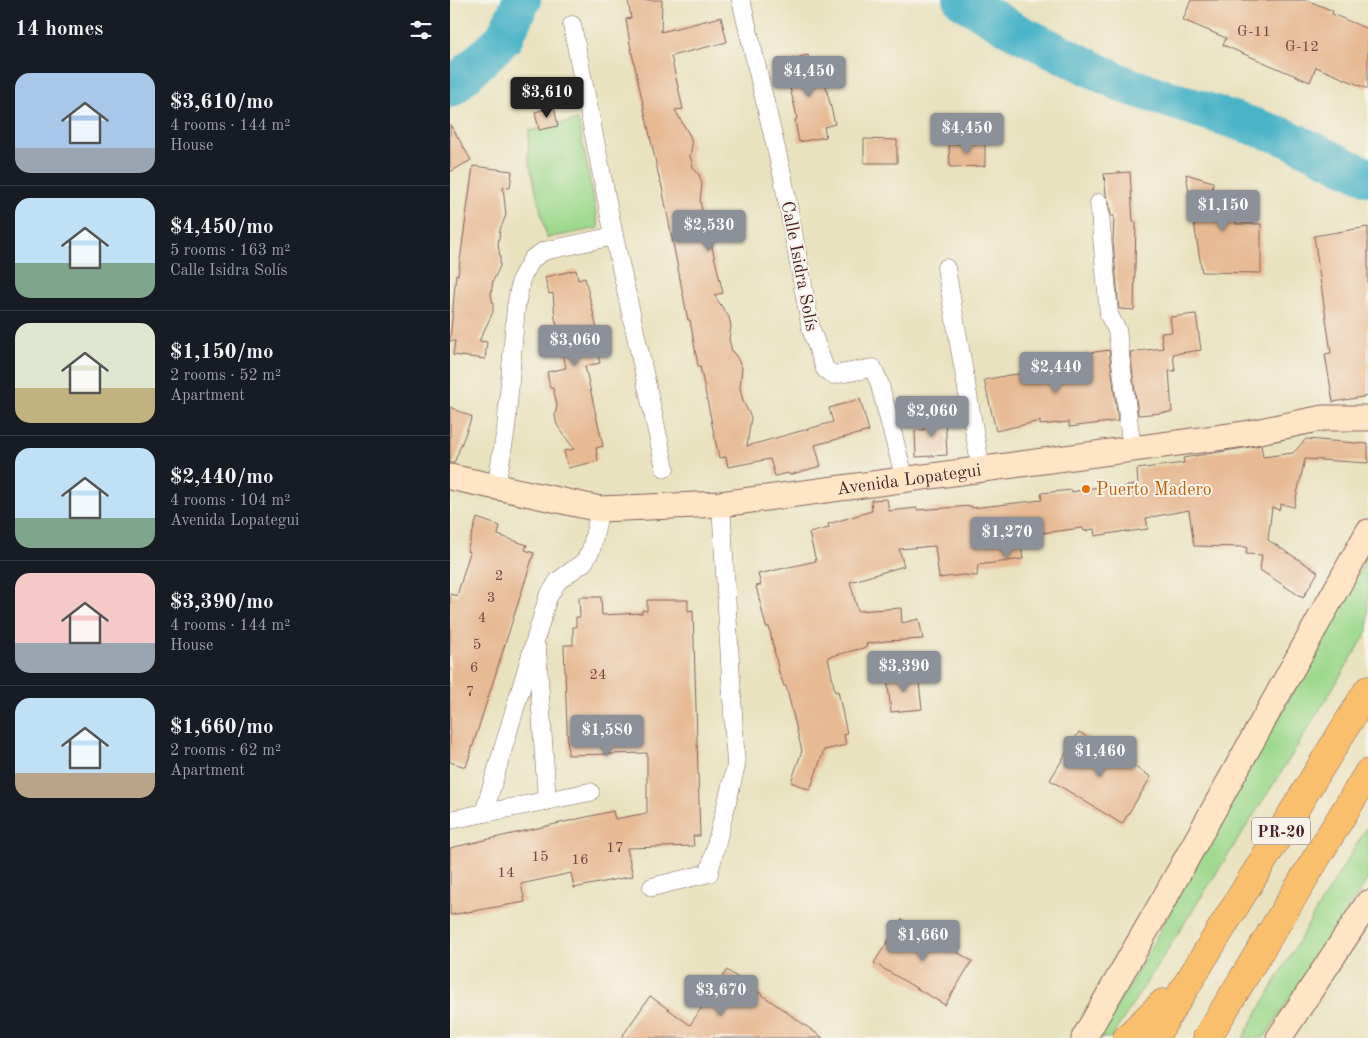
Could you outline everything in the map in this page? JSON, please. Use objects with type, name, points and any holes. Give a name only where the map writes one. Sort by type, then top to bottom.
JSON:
[{"type":"highway","name":"PR-20","points":[[1154,1038],[1368,690]]},
{"type":"highway","name":"PR-20","points":[[1207,1038],[1368,773]]},
{"type":"highway","points":[[1127,1038],[1194,972]]},
{"type":"highway","points":[[1218,1038],[1232,997]]},
{"type":"street","name":"Calle Isidra Solís","points":[[741,0],[783,178],[811,329],[825,369],[834,375],[873,368],[879,382],[905,480]]},
{"type":"street","points":[[572,25],[614,236],[665,468]]},
{"type":"street","points":[[1099,203],[1109,315],[1117,330],[1132,450]]},
{"type":"street","points":[[496,487],[506,430],[516,308],[521,279],[532,259],[544,251],[614,236]]},
{"type":"street","points":[[946,268],[981,470]]},
{"type":"street","name":"Avenida Lopategui","points":[[450,477],[600,509],[721,504],[1245,434],[1323,418],[1368,418]]},
{"type":"street","points":[[652,887],[709,873],[736,766],[721,504]]},
{"type":"street","points":[[484,813],[548,597],[558,581],[584,562],[591,550],[600,509]]},
{"type":"street","points":[[1084,1038],[1145,933],[1368,532]]},
{"type":"street","points":[[536,636],[547,801]]},
{"type":"street","points":[[450,820],[590,792]]},
{"type":"street","points":[[1279,1038],[1368,903]]},
{"type":"green space","points":[[578,120],[599,228],[547,238],[528,157],[529,131]]},
{"type":"green space","points":[[1368,556],[1368,631],[1285,766],[1111,1038],[1098,1038],[1137,972]]},
{"type":"green space","points":[[1368,826],[1368,879],[1264,1038],[1243,1038],[1314,914]]},
{"type":"building","points":[[628,0],[662,0],[661,32],[721,17],[727,42],[671,56],[683,109],[675,110],[690,136],[692,145],[690,156],[693,167],[699,175],[702,184],[700,201],[703,215],[710,228],[711,243],[723,293],[714,295],[729,317],[731,326],[729,339],[732,351],[742,368],[740,388],[743,401],[751,417],[747,446],[833,422],[829,408],[860,399],[869,431],[815,445],[821,466],[789,475],[788,473],[775,476],[770,459],[728,467],[726,457],[719,458],[630,44],[626,19],[631,18]]},
{"type":"building","points":[[1191,0],[1307,0],[1333,11],[1332,14],[1368,29],[1368,89],[1316,67],[1310,82],[1223,45],[1226,38],[1183,20]]},
{"type":"building","points":[[808,55],[810,65],[820,62],[835,124],[824,127],[826,137],[799,142],[795,108],[783,61]]},
{"type":"building","points":[[554,107],[558,126],[539,130],[535,112]]},
{"type":"building","points":[[450,124],[471,160],[450,172]]},
{"type":"building","points":[[864,139],[897,140],[897,163],[864,163]]},
{"type":"building","points":[[985,143],[985,166],[950,167],[949,144]]},
{"type":"building","points":[[473,166],[512,171],[510,188],[503,187],[506,215],[500,230],[498,245],[500,266],[493,281],[491,295],[493,312],[479,341],[487,342],[485,359],[453,355],[455,341],[450,341],[456,274],[458,275]]},
{"type":"building","points":[[1130,172],[1133,222],[1136,222],[1134,310],[1119,309],[1113,241],[1114,216],[1111,216],[1106,195],[1104,174]]},
{"type":"building","points":[[1186,174],[1213,182],[1212,193],[1235,199],[1236,224],[1261,224],[1261,273],[1202,272]]},
{"type":"building","points":[[1368,227],[1368,396],[1333,402],[1325,354],[1331,353],[1314,236]]},
{"type":"building","points":[[576,270],[578,280],[585,278],[602,350],[597,351],[600,363],[585,366],[603,446],[596,448],[598,461],[568,468],[564,451],[574,449],[557,425],[555,416],[557,405],[553,388],[550,388],[547,372],[566,368],[555,319],[553,293],[549,294],[545,277]]},
{"type":"building","points":[[1196,314],[1201,350],[1173,354],[1175,371],[1169,371],[1172,412],[1138,415],[1130,352],[1163,348],[1161,333],[1172,332],[1170,317]]},
{"type":"building","points":[[1109,350],[1118,421],[1069,427],[1069,422],[1040,425],[1040,421],[996,431],[984,380],[1043,371],[1042,360],[1083,356],[1082,354]]},
{"type":"building","points":[[450,407],[472,417],[454,463],[450,463]]},
{"type":"building","points":[[945,416],[947,455],[916,457],[915,430],[924,430],[924,418]]},
{"type":"building","points":[[1306,439],[1368,444],[1368,463],[1305,459],[1294,507],[1281,504],[1279,510],[1272,507],[1268,540],[1318,572],[1303,598],[1260,570],[1262,555],[1246,554],[1247,547],[1194,546],[1189,510],[1146,518],[1148,529],[1095,536],[1094,529],[1084,531],[1083,528],[1025,535],[1026,538],[1020,539],[1023,559],[978,565],[977,576],[963,575],[939,578],[935,546],[899,549],[904,566],[850,582],[858,611],[901,608],[902,623],[919,619],[923,639],[866,644],[867,647],[828,657],[835,692],[838,691],[847,734],[844,735],[846,745],[824,750],[810,790],[791,782],[802,751],[786,686],[784,686],[779,672],[769,627],[766,627],[756,586],[761,585],[758,574],[816,561],[809,533],[829,528],[828,524],[872,511],[871,500],[887,499],[889,511],[972,506],[972,508],[1042,500],[1041,493],[1072,490],[1072,492],[1108,485],[1109,490],[1138,484],[1137,469],[1184,463],[1183,458],[1261,445],[1263,457],[1293,453]]},
{"type":"building","points":[[477,518],[500,526],[498,535],[527,545],[525,550],[534,553],[466,767],[450,762],[450,594],[457,596],[470,552],[467,551]]},
{"type":"building","points":[[579,597],[601,597],[602,615],[642,613],[642,610],[647,611],[647,600],[688,600],[688,611],[693,610],[700,836],[693,836],[694,846],[627,848],[633,876],[574,888],[571,873],[521,884],[525,902],[450,915],[450,848],[613,811],[615,819],[647,813],[647,753],[568,755],[564,645],[573,645],[573,627],[576,627],[576,617],[580,617]]},
{"type":"building","points":[[918,674],[922,709],[891,712],[887,677]]},
{"type":"building","points":[[1079,732],[1151,777],[1122,824],[1050,780]]},
{"type":"building","points":[[902,919],[972,961],[945,1005],[874,963]]},
{"type":"building","points":[[727,970],[823,1038],[621,1038],[650,996],[690,1025]]},
{"type":"waterway","points":[[450,89],[504,38],[522,0]]},
{"type":"waterway","points":[[962,0],[1009,28],[1125,85],[1283,136],[1368,177]]},
{"type":"place","name":"Puerto Madero","points":[[1086,489]]}]
